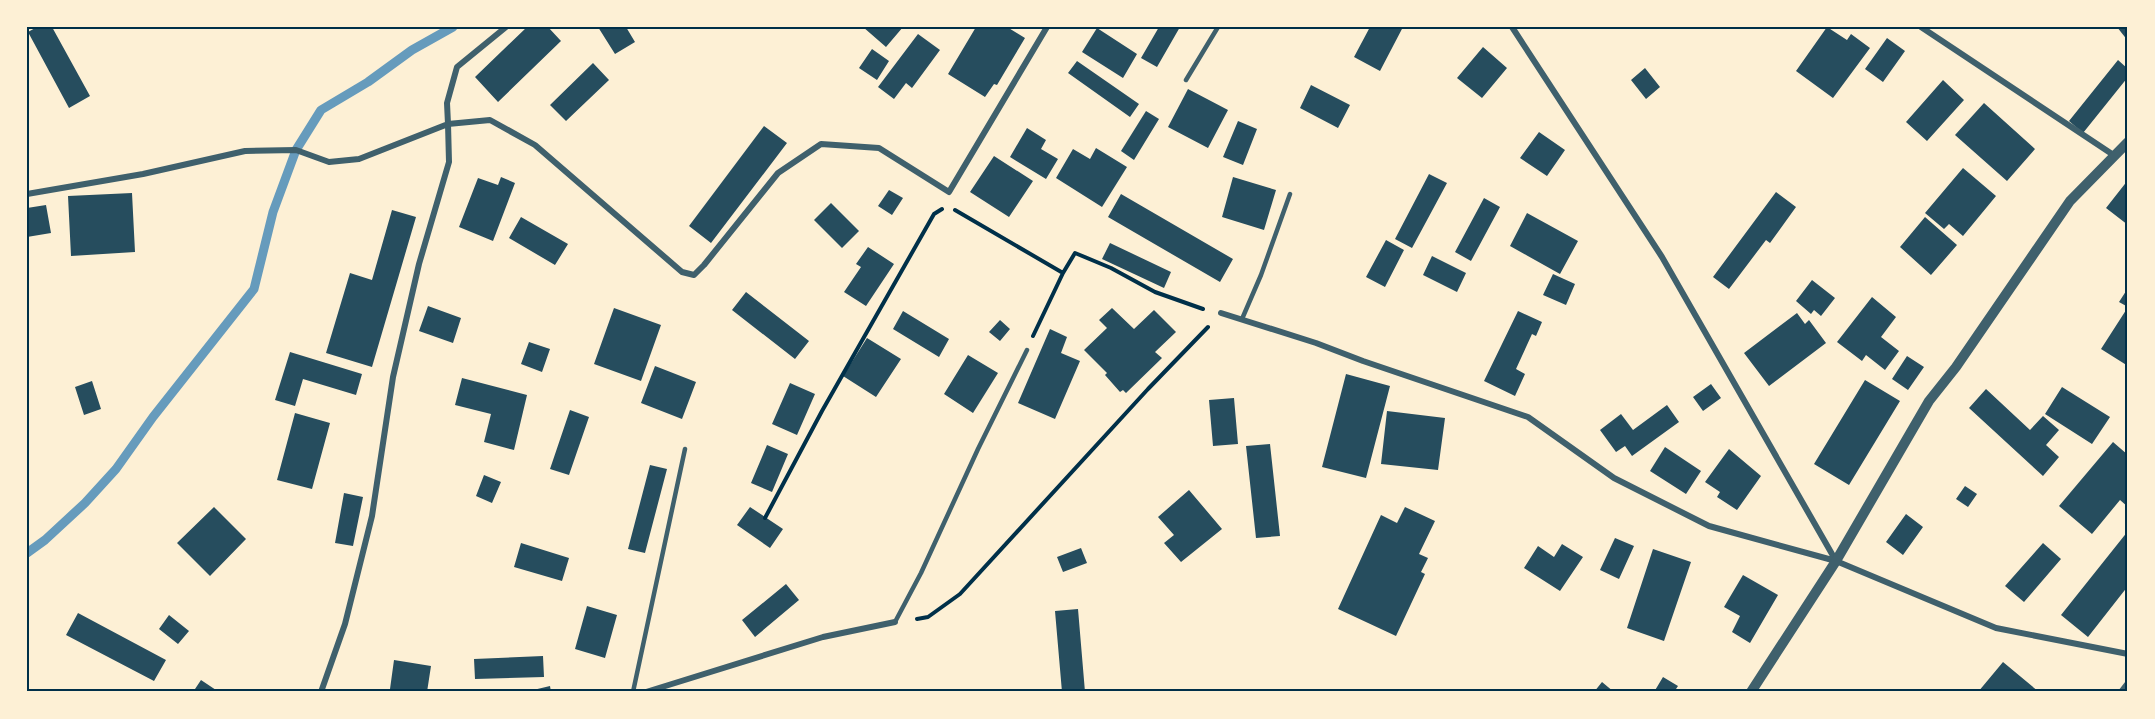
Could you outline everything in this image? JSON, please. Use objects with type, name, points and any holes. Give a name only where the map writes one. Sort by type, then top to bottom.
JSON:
[{"type":"street","points":[[321,692],[345,624],[372,516],[393,377],[419,264],[449,162],[447,103],[457,67],[506,27]]},
{"type":"street","points":[[27,194],[143,174],[245,152],[296,150],[329,162],[359,159],[448,124],[490,120],[535,146],[682,272],[694,275],[778,173],[822,144],[879,148],[949,192],[1047,27]]},
{"type":"street","points":[[1512,27],[1662,257],[1836,561]]},
{"type":"street","points":[[1921,27],[2116,156]]},
{"type":"street","points":[[1751,692],[1836,561],[1929,401],[1956,368],[2070,201],[2128,142]]},
{"type":"street","points":[[1221,313],[1528,417],[1614,478],[1709,526],[1836,561],[1996,628],[2128,654]]},
{"type":"street","points":[[646,692],[823,637],[895,622]]},
{"type":"street","points":[[2121,692],[2128,683]]},
{"type":"lane","points":[[1186,80],[1218,27]]},
{"type":"lane","points":[[1242,319],[1262,275],[1290,194]]},
{"type":"lane","points":[[895,622],[921,573],[1027,350]]},
{"type":"lane","points":[[633,692],[685,449]]},
{"type":"path","points":[[765,518],[822,411],[934,214],[947,205],[1064,273]]},
{"type":"path","points":[[1027,350],[1075,253],[1111,268],[1155,292],[1191,306],[1221,313]]},
{"type":"path","points":[[895,622],[928,617],[960,594],[1148,388],[1221,313]]},
{"type":"building","points":[[37,27],[52,27],[90,96],[69,108],[28,32]]},
{"type":"building","points":[[527,27],[548,27],[561,41],[498,102],[475,77]]},
{"type":"building","points":[[598,27],[626,27],[635,42],[615,54]]},
{"type":"building","points":[[863,27],[903,27],[886,47]]},
{"type":"building","points":[[976,27],[1007,27],[1025,38],[997,85],[994,84],[985,97],[948,74]]},
{"type":"building","points":[[1159,27],[1180,27],[1157,67],[1141,58]]},
{"type":"building","points":[[1370,27],[1403,27],[1380,71],[1354,57]]},
{"type":"building","points":[[1827,27],[1847,40],[1851,34],[1870,48],[1833,98],[1796,71]]},
{"type":"building","points":[[2117,27],[2128,27],[2128,41]]},
{"type":"building","points":[[1097,28],[1137,54],[1123,78],[1082,52]]},
{"type":"building","points":[[918,34],[940,50],[912,88],[906,83],[894,99],[878,87]]},
{"type":"building","points":[[1887,38],[1905,51],[1883,82],[1865,69]]},
{"type":"building","points":[[1483,47],[1507,68],[1482,98],[1457,78]]},
{"type":"building","points":[[872,49],[889,61],[877,80],[859,68]]},
{"type":"building","points":[[2118,60],[2128,69],[2128,77],[2083,133],[2069,121]]},
{"type":"building","points":[[1077,61],[1139,104],[1130,117],[1068,73]]},
{"type":"building","points":[[593,63],[609,80],[566,121],[550,105]]},
{"type":"building","points":[[1645,68],[1660,87],[1646,99],[1631,80]]},
{"type":"building","points":[[1943,80],[1964,100],[1927,141],[1906,122]]},
{"type":"building","points":[[1311,85],[1350,105],[1338,128],[1300,108]]},
{"type":"building","points":[[1188,89],[1228,110],[1208,148],[1168,127]]},
{"type":"building","points":[[1984,103],[2035,149],[2007,181],[1955,135]]},
{"type":"building","points":[[1146,111],[1159,119],[1134,160],[1121,151]]},
{"type":"building","points":[[1238,121],[1257,129],[1243,165],[1223,157]]},
{"type":"building","points":[[764,126],[787,143],[711,243],[689,226]]},
{"type":"building","points":[[1027,128],[1046,140],[1041,149],[1058,159],[1046,179],[1010,157]]},
{"type":"building","points":[[1539,132],[1565,150],[1547,176],[1520,158]]},
{"type":"building","points":[[1096,148],[1127,167],[1102,207],[1056,178],[1073,149],[1090,159]]},
{"type":"building","points":[[994,156],[1033,181],[1009,217],[970,192]]},
{"type":"building","points":[[1963,168],[1996,196],[1963,236],[1949,224],[1944,229],[1925,213]]},
{"type":"building","points":[[1429,174],[1447,183],[1412,248],[1395,239]]},
{"type":"building","points":[[501,177],[515,183],[493,241],[459,227],[478,178],[498,185]]},
{"type":"building","points":[[1233,177],[1276,190],[1264,230],[1222,217]]},
{"type":"building","points":[[2128,180],[2128,225],[2106,208]]},
{"type":"building","points":[[889,190],[903,198],[892,215],[878,206]]},
{"type":"building","points":[[1776,192],[1796,207],[1770,243],[1766,240],[1729,289],[1713,277]]},
{"type":"building","points":[[132,193],[135,252],[71,256],[68,196]]},
{"type":"building","points":[[1121,194],[1233,259],[1220,282],[1108,217]]},
{"type":"building","points":[[1484,198],[1500,207],[1471,261],[1455,252]]},
{"type":"building","points":[[831,203],[859,231],[842,248],[814,220]]},
{"type":"building","points":[[46,205],[51,233],[27,237],[27,208]]},
{"type":"building","points":[[392,210],[416,217],[372,367],[326,353],[350,273],[372,280]]},
{"type":"building","points":[[1527,213],[1578,241],[1560,274],[1510,246]]},
{"type":"building","points":[[521,217],[568,244],[555,265],[509,238]]},
{"type":"building","points":[[1925,217],[1957,245],[1931,275],[1900,247]]},
{"type":"building","points":[[1386,240],[1404,250],[1385,287],[1366,277]]},
{"type":"building","points":[[1110,243],[1171,272],[1164,288],[1102,259]]},
{"type":"building","points":[[868,247],[894,264],[866,306],[844,292],[861,267],[856,264]]},
{"type":"building","points":[[1432,256],[1466,273],[1457,292],[1423,275]]},
{"type":"building","points":[[1553,274],[1575,284],[1566,305],[1543,295]]},
{"type":"building","points":[[1812,280],[1835,298],[1821,316],[1814,310],[1811,314],[1796,301]]},
{"type":"building","points":[[2128,288],[2128,307],[2119,302]]},
{"type":"building","points":[[746,292],[809,341],[795,359],[732,310]]},
{"type":"building","points":[[1872,297],[1896,317],[1881,337],[1899,351],[1885,370],[1866,355],[1862,361],[1837,342]]},
{"type":"building","points":[[428,306],[461,318],[453,343],[419,331]]},
{"type":"building","points":[[2128,307],[2128,366],[2101,349]]},
{"type":"building","points":[[614,308],[661,325],[641,381],[594,364]]},
{"type":"building","points":[[1112,308],[1134,329],[1154,310],[1176,332],[1155,352],[1162,358],[1126,393],[1123,390],[1120,392],[1105,375],[1107,373],[1084,350],[1107,328],[1099,320]]},
{"type":"building","points":[[903,311],[949,339],[939,357],[893,329]]},
{"type":"building","points":[[1518,311],[1542,322],[1536,336],[1532,334],[1516,369],[1525,374],[1515,396],[1484,381]]},
{"type":"building","points":[[1797,313],[1805,324],[1809,320],[1826,343],[1769,386],[1744,353]]},
{"type":"building","points":[[1000,320],[1010,329],[1000,341],[989,332]]},
{"type":"building","points":[[1050,329],[1067,337],[1061,353],[1080,361],[1055,419],[1018,403]]},
{"type":"building","points":[[867,338],[901,359],[876,397],[843,376]]},
{"type":"building","points":[[529,342],[550,349],[542,372],[521,364]]},
{"type":"building","points":[[290,352],[362,374],[356,395],[303,379],[295,406],[275,400]]},
{"type":"building","points":[[968,355],[998,373],[973,413],[944,394]]},
{"type":"building","points":[[1907,356],[1924,367],[1908,390],[1892,379]]},
{"type":"building","points":[[655,366],[696,382],[682,419],[641,403]]},
{"type":"building","points":[[1346,374],[1390,386],[1366,478],[1322,467]]},
{"type":"building","points":[[462,378],[527,395],[514,450],[484,442],[491,414],[455,405]]},
{"type":"building","points":[[1865,380],[1900,401],[1849,485],[1814,464]]},
{"type":"building","points":[[92,381],[101,409],[84,415],[75,387]]},
{"type":"building","points":[[790,383],[815,394],[797,435],[772,424]]},
{"type":"building","points":[[1711,384],[1721,398],[1703,411],[1693,397]]},
{"type":"building","points":[[2062,387],[2110,417],[2092,444],[2045,414]]},
{"type":"building","points":[[1986,389],[2030,430],[2043,416],[2059,430],[2046,445],[2059,457],[2043,476],[1969,408]]},
{"type":"building","points":[[1234,398],[1238,444],[1213,446],[1209,400]]},
{"type":"building","points":[[1667,405],[1679,422],[1632,456],[1625,446],[1616,452],[1600,430],[1621,414],[1633,430]]},
{"type":"building","points":[[570,410],[589,417],[569,475],[550,469]]},
{"type":"building","points":[[1387,411],[1445,418],[1438,470],[1381,464]]},
{"type":"building","points":[[295,413],[330,423],[312,489],[277,480]]},
{"type":"building","points":[[2113,442],[2128,455],[2128,507],[2120,500],[2092,534],[2059,506]]},
{"type":"building","points":[[1270,444],[1280,536],[1256,538],[1246,446]]},
{"type":"building","points":[[767,445],[788,454],[772,492],[751,483]]},
{"type":"building","points":[[1665,447],[1701,471],[1686,494],[1650,471]]},
{"type":"building","points":[[1729,449],[1761,476],[1737,510],[1717,497],[1720,492],[1705,482]]},
{"type":"building","points":[[650,465],[667,469],[645,553],[628,549]]},
{"type":"building","points":[[484,475],[501,482],[492,503],[476,496]]},
{"type":"building","points":[[1965,486],[1977,494],[1968,507],[1956,499]]},
{"type":"building","points":[[1189,490],[1222,529],[1181,562],[1164,543],[1174,535],[1158,517]]},
{"type":"building","points":[[344,493],[363,497],[353,546],[335,543]]},
{"type":"building","points":[[214,507],[246,539],[210,576],[177,543]]},
{"type":"building","points":[[750,507],[783,529],[770,548],[737,525]]},
{"type":"building","points":[[1405,507],[1435,521],[1419,554],[1428,558],[1421,572],[1425,574],[1396,636],[1338,609],[1381,515],[1397,523]]},
{"type":"building","points":[[1906,514],[1923,527],[1903,555],[1886,542]]},
{"type":"building","points":[[2128,531],[2128,586],[2088,637],[2061,615]]},
{"type":"building","points":[[1615,538],[1634,546],[1619,579],[1600,570]]},
{"type":"building","points":[[521,543],[569,558],[562,581],[514,567]]},
{"type":"building","points":[[2043,543],[2061,559],[2024,602],[2005,586]]},
{"type":"building","points":[[1562,544],[1583,557],[1560,591],[1524,568],[1538,546],[1554,557]]},
{"type":"building","points":[[1081,548],[1087,563],[1063,572],[1057,557]]},
{"type":"building","points":[[1653,549],[1691,562],[1664,641],[1627,628]]},
{"type":"building","points":[[1743,575],[1778,595],[1750,643],[1732,632],[1740,616],[1724,607]]},
{"type":"building","points":[[786,584],[799,600],[755,637],[742,620]]},
{"type":"building","points":[[587,606],[617,615],[605,658],[575,649]]},
{"type":"building","points":[[1078,609],[1085,692],[1062,692],[1055,611]]},
{"type":"building","points":[[78,613],[166,660],[154,681],[66,635]]},
{"type":"building","points":[[169,615],[189,631],[178,644],[159,629]]},
{"type":"building","points":[[543,656],[544,677],[475,679],[474,659]]},
{"type":"building","points":[[394,660],[431,666],[427,692],[390,689]]},
{"type":"building","points":[[2003,662],[2039,692],[1978,692]]},
{"type":"building","points":[[1663,677],[1678,686],[1674,692],[1654,692]]},
{"type":"building","points":[[201,680],[219,692],[193,692]]},
{"type":"building","points":[[1602,682],[1614,692],[1594,692]]},
{"type":"building","points":[[550,686],[551,692],[529,692],[529,691]]},
{"type":"waterway","points":[[27,553],[45,540],[85,503],[116,469],[153,417],[254,289],[273,212],[296,150],[321,110],[368,82],[412,50],[453,27]]}]
